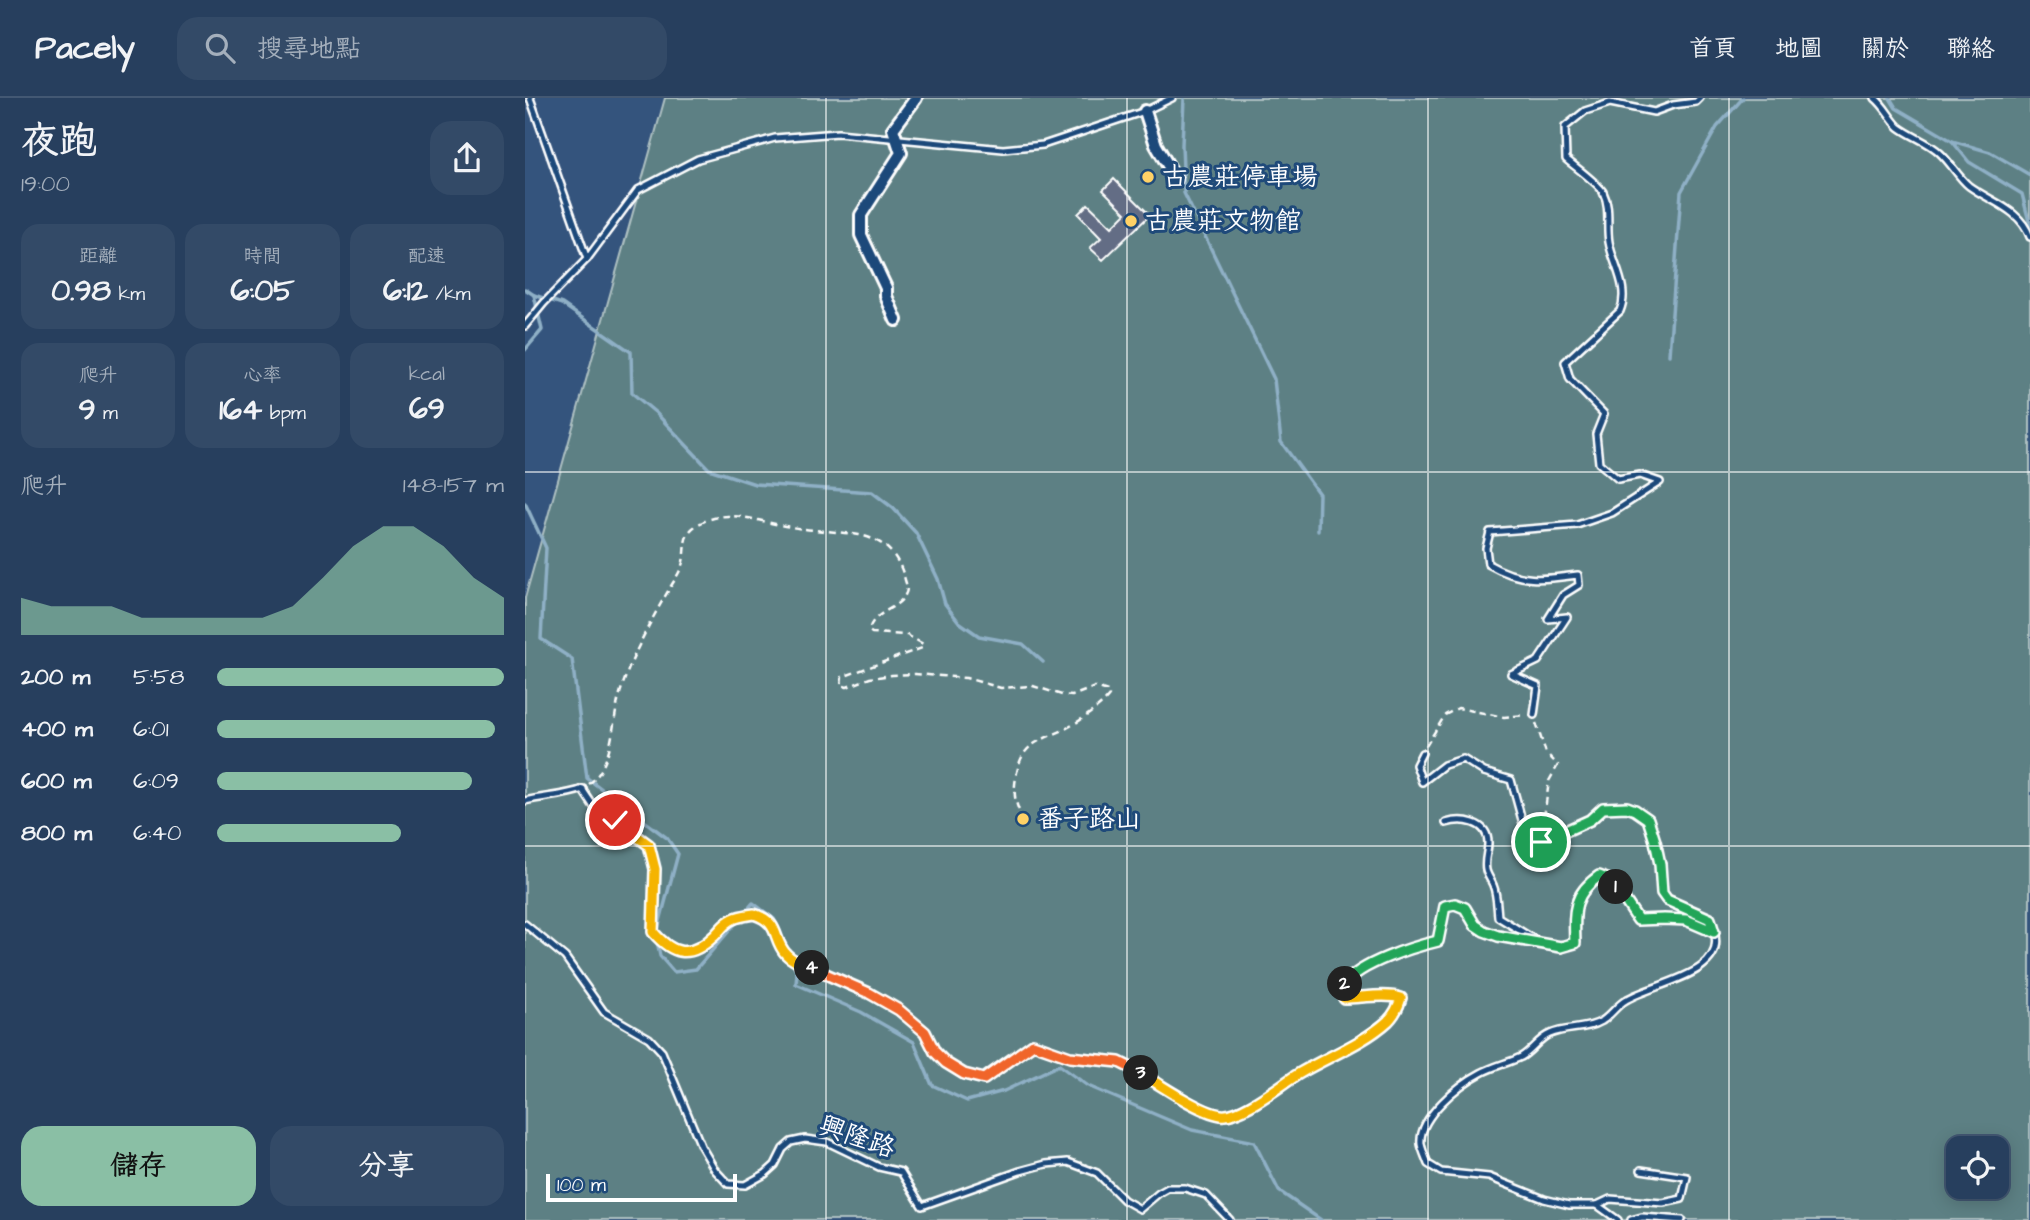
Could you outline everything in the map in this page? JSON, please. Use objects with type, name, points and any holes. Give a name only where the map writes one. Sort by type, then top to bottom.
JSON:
[{"type":"street","points":[[896,320],[886,296],[886,288],[860,234],[860,215],[901,153],[893,129],[916,98]]},
{"type":"street","points":[[1145,111],[1156,145],[1176,178]]},
{"type":"lane","points":[[530,98],[587,259]]},
{"type":"lane","points":[[525,326],[587,259],[638,190],[698,159],[775,138],[838,133],[1003,149],[1043,145],[1145,111],[1172,98]]},
{"type":"lane","points":[[1534,715],[1538,686],[1511,674],[1538,661],[1567,617],[1548,619],[1563,595],[1579,585],[1578,575],[1525,579],[1503,573],[1488,564],[1486,548],[1490,532],[1577,525],[1612,513],[1660,482],[1640,475],[1618,479],[1599,463],[1596,434],[1604,414],[1570,379],[1565,362],[1620,311],[1623,303],[1621,279],[1609,241],[1609,215],[1603,191],[1566,159],[1565,127],[1585,111],[1610,103],[1654,112],[1673,104],[1696,102],[1700,98]]},
{"type":"lane","points":[[1875,98],[1899,126],[1940,152],[1968,185],[2015,215],[2027,228],[2030,237]]},
{"type":"lane","points":[[1422,753],[1416,765],[1422,782],[1444,765],[1463,759],[1484,772],[1511,780],[1525,831],[1541,842],[1590,820],[1603,808],[1627,807],[1635,810],[1648,819],[1652,830],[1660,864],[1662,893],[1667,900],[1710,919],[1716,939],[1711,960],[1698,970],[1625,1000],[1601,1021],[1549,1034],[1522,1056],[1491,1068],[1459,1087],[1425,1124],[1421,1142],[1428,1164],[1441,1172],[1489,1177],[1544,1199],[1569,1205],[1597,1205],[1610,1199],[1663,1203],[1682,1199],[1687,1177],[1641,1170]]},
{"type":"lane","points":[[525,801],[567,794],[584,788],[594,807],[649,845],[655,869],[653,932],[664,945],[680,953],[708,942],[731,919],[750,914],[758,915],[772,925],[785,954],[899,1010],[925,1032],[935,1052],[946,1063],[964,1074],[984,1079],[1033,1044],[1070,1057],[1119,1062],[1202,1108],[1220,1115],[1229,1115],[1267,1096],[1387,1021],[1398,1009],[1401,998],[1392,995],[1344,998],[1341,988],[1349,978],[1378,961],[1438,941],[1445,906],[1455,904],[1465,908],[1475,925],[1498,936],[1561,947],[1575,943],[1574,914],[1578,897],[1587,884],[1599,876],[1609,880],[1620,890],[1638,920],[1686,920],[1714,932]]},
{"type":"lane","points":[[1446,823],[1468,821],[1482,828],[1488,841],[1486,871],[1494,887],[1498,917],[1539,943]]},
{"type":"lane","name":"興隆路","points":[[525,924],[565,957],[604,1012],[649,1038],[662,1052],[701,1146],[715,1170],[728,1184],[745,1185],[765,1174],[775,1165],[783,1149],[791,1142],[805,1139],[827,1142],[879,1167],[901,1172],[922,1206],[1020,1171],[1068,1162],[1097,1173],[1124,1200],[1140,1209],[1168,1188],[1185,1188],[1206,1195],[1230,1220]]},
{"type":"lane","points":[[1597,1205],[1618,1220]]},
{"type":"lane","points":[[1631,1220],[1642,1217],[1682,1220]]},
{"type":"path","points":[[584,788],[597,777],[604,764],[628,668],[677,577],[683,563],[686,538],[691,530],[701,523],[720,516],[731,516],[791,528],[860,535],[875,540],[896,556],[908,589],[905,598],[872,622],[869,631],[907,635],[923,644],[922,648],[842,677],[841,685],[847,687],[870,678],[915,674],[966,678],[1002,688],[1033,686],[1072,696],[1095,687],[1108,691],[1109,696],[1104,703],[1066,729],[1032,745],[1025,752],[1019,764],[1014,792],[1023,819]]},
{"type":"path","points":[[1422,753],[1445,715],[1458,708],[1504,717],[1534,715],[1546,753],[1558,765],[1549,781],[1541,842]]},
{"type":"green space","points":[[665,98],[2030,98],[2030,1220],[525,1220],[525,598]]},
{"type":"building","name":"古農莊文物館","points":[[1114,179],[1150,215],[1103,260],[1090,248],[1101,238],[1078,214],[1088,204],[1112,227],[1126,213],[1103,190]]},
{"type":"waterway","points":[[1184,98],[1184,193],[1274,379],[1281,442],[1319,494],[1318,531]]},
{"type":"waterway","points":[[1669,355],[1681,192],[1717,127],[1743,98]]},
{"type":"waterway","points":[[1890,98],[1896,108],[1952,141],[1969,162],[2022,194],[2030,225]]},
{"type":"waterway","points":[[1952,141],[1990,152],[2030,175]]},
{"type":"waterway","points":[[525,289],[534,295],[542,330],[525,350]]},
{"type":"waterway","points":[[534,295],[562,304],[631,352],[632,393],[656,413],[709,469],[755,484],[872,492],[893,508],[916,533],[938,579],[945,604],[959,622],[979,636],[1023,644],[1043,662]]},
{"type":"waterway","points":[[525,503],[546,548],[541,639],[572,659],[587,778],[667,838],[678,854],[656,936],[660,956],[674,972],[696,969],[753,903],[774,919],[797,973],[796,984],[861,1012],[914,1042],[932,1085],[967,1101],[1004,1091],[1059,1065],[1088,1086],[1192,1130],[1254,1142],[1279,1191],[1321,1220]]},
{"type":"place","name":"古農莊停車場","points":[[1148,177]]},
{"type":"place","name":"古農莊文物館","points":[[1131,221]]},
{"type":"place","name":"番子路山","points":[[1023,819]]},
{"type":"route","points":[[615,820],[649,845],[655,869],[653,932],[664,945],[680,953],[708,942],[731,919],[750,914],[758,915],[772,925],[785,954],[899,1010],[925,1032],[935,1052],[946,1063],[964,1074],[984,1079],[1033,1044],[1070,1057],[1119,1062],[1202,1108],[1220,1115],[1229,1115],[1267,1096],[1387,1021],[1398,1009],[1401,998],[1392,995],[1344,998],[1341,988],[1349,978],[1378,961],[1438,941],[1445,906],[1455,904],[1465,908],[1475,925],[1498,936],[1561,947],[1575,943],[1574,914],[1578,897],[1587,884],[1599,876],[1609,880],[1620,890],[1638,920],[1686,920],[1714,932],[1710,919],[1667,900],[1662,893],[1660,864],[1648,819],[1635,810],[1627,807],[1603,808],[1573,830],[1541,842]]}]
